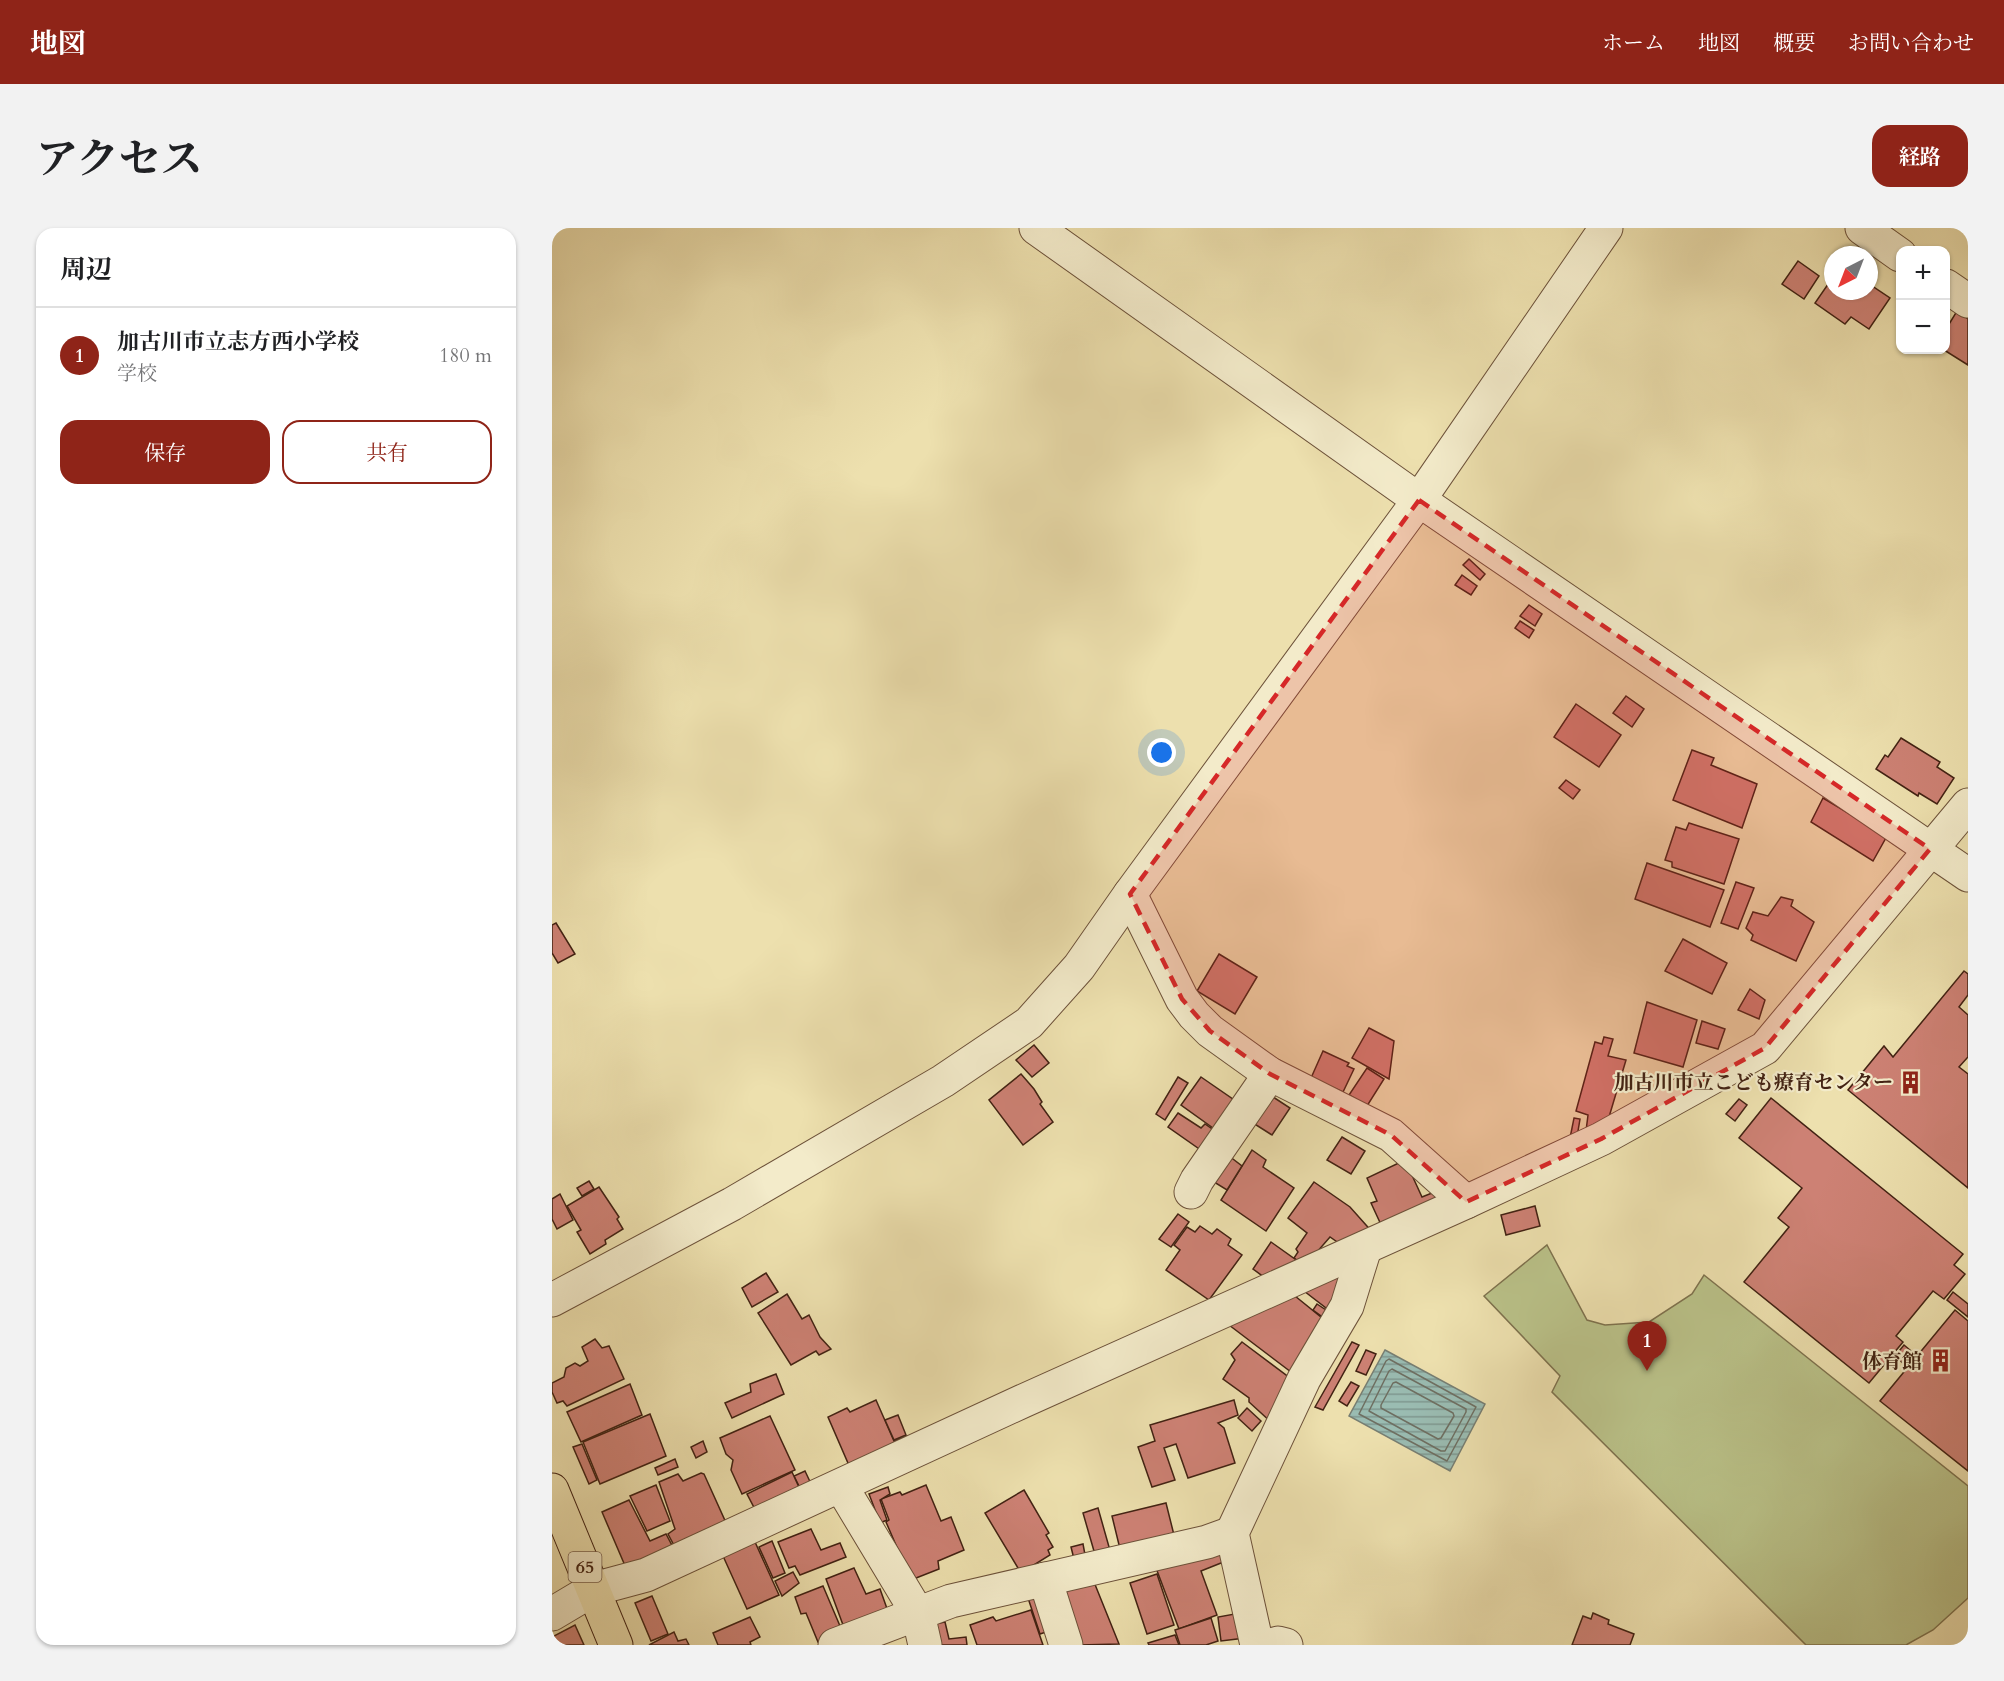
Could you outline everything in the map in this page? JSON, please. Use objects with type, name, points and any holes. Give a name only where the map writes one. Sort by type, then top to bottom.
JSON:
[{"type":"main road","name":"65","points":[[552,1490],[616,1645]]},
{"type":"street","points":[[1036,228],[1419,500],[1968,875]]},
{"type":"street","points":[[552,1300],[732,1204],[943,1081],[1029,1023],[1079,967],[1419,500],[1606,228]]},
{"type":"street","points":[[1862,228],[1896,252]]},
{"type":"street","points":[[1950,289],[1968,301]]},
{"type":"street","points":[[552,1614],[594,1590],[646,1575],[1023,1401],[1466,1202],[1601,1139],[1765,1048],[1968,805]]},
{"type":"street","points":[[1130,894],[1182,999],[1210,1031],[1270,1074],[1391,1135],[1466,1202]]},
{"type":"street","points":[[1191,1192],[1270,1074]]},
{"type":"street","points":[[1257,1645],[1232,1533],[1304,1379],[1347,1306],[1365,1248]]},
{"type":"street","points":[[842,1486],[921,1630]]},
{"type":"street","points":[[835,1645],[921,1630],[951,1601],[1207,1542],[1232,1533]]},
{"type":"street","points":[[1045,1580],[1066,1645]]},
{"type":"street","points":[[1270,1645],[1278,1643],[1286,1645]]},
{"type":"highlighted area","points":[[1419,500],[1930,849],[1765,1048],[1601,1139],[1466,1202],[1391,1135],[1270,1074],[1210,1031],[1182,999],[1130,894]]},
{"type":"green space","points":[[1547,1245],[1587,1320],[1605,1325],[1649,1322],[1692,1294],[1704,1275],[1968,1486],[1968,1598],[1933,1630],[1906,1645],[1806,1645],[1552,1392],[1560,1376],[1484,1296]]},
{"type":"water","points":[[1385,1350],[1485,1404],[1450,1471],[1349,1416]]},
{"type":"building","points":[[1798,261],[1819,276],[1804,299],[1782,284]]},
{"type":"building","points":[[1824,290],[1824,300],[1878,300],[1878,290],[1890,298],[1869,329],[1851,317],[1845,324],[1815,303]]},
{"type":"building","points":[[1957,311],[1968,319],[1968,365],[1950,354],[1950,322]]},
{"type":"building","points":[[1469,559],[1485,574],[1480,580],[1463,565]]},
{"type":"building","points":[[1462,575],[1477,586],[1471,595],[1455,585]]},
{"type":"building","points":[[1529,605],[1542,614],[1535,626],[1520,616]]},
{"type":"building","points":[[1520,621],[1534,630],[1529,638],[1515,628]]},
{"type":"building","points":[[1626,696],[1644,709],[1632,727],[1613,713]]},
{"type":"building","points":[[1576,704],[1621,735],[1599,767],[1554,737]]},
{"type":"building","points":[[1901,738],[1940,762],[1937,767],[1954,778],[1937,804],[1919,793],[1918,796],[1876,769],[1885,755],[1888,757]]},
{"type":"building","points":[[1692,750],[1714,758],[1711,765],[1757,784],[1742,828],[1673,800]]},
{"type":"building","points":[[1566,780],[1580,790],[1573,799],[1559,788]]},
{"type":"building","points":[[1823,798],[1887,836],[1873,861],[1811,822]]},
{"type":"building","points":[[1689,823],[1739,839],[1724,884],[1672,867],[1672,862],[1665,860],[1676,827],[1686,830]]},
{"type":"building","points":[[1647,863],[1724,890],[1710,927],[1635,899]]},
{"type":"building","points":[[1736,882],[1754,888],[1738,929],[1721,923]]},
{"type":"building","points":[[1781,897],[1793,900],[1791,906],[1814,922],[1796,961],[1751,940],[1753,935],[1746,928],[1753,912],[1768,916]]},
{"type":"building","points":[[556,923],[575,954],[558,963],[552,953],[552,925]]},
{"type":"building","points":[[1683,939],[1727,963],[1712,994],[1665,971]]},
{"type":"building","points":[[1219,954],[1257,977],[1235,1014],[1197,991]]},
{"type":"building","name":"加古川市立こども療育センター","points":[[1964,971],[1968,974],[1968,995],[1959,1007],[1968,1015],[1968,1057],[1959,1067],[1968,1074],[1968,1188],[1848,1090],[1884,1046],[1893,1057]]},
{"type":"building","points":[[1750,989],[1765,1000],[1759,1019],[1738,1010]]},
{"type":"building","points":[[1647,1002],[1697,1020],[1683,1067],[1634,1053]]},
{"type":"building","points":[[1702,1021],[1725,1029],[1718,1049],[1696,1043]]},
{"type":"building","points":[[1369,1028],[1394,1041],[1389,1079],[1352,1058]]},
{"type":"building","points":[[1604,1037],[1613,1039],[1608,1056],[1626,1060],[1609,1117],[1585,1139],[1588,1115],[1576,1111],[1595,1042],[1602,1044]]},
{"type":"building","points":[[1034,1045],[1049,1063],[1032,1077],[1016,1060]]},
{"type":"building","points":[[1323,1051],[1349,1063],[1347,1066],[1354,1069],[1343,1092],[1311,1078]]},
{"type":"building","points":[[1367,1068],[1384,1079],[1367,1106],[1349,1095]]},
{"type":"building","points":[[1021,1074],[1034,1089],[1042,1102],[1040,1104],[1053,1122],[1023,1145],[989,1100]]},
{"type":"building","points":[[1178,1077],[1188,1083],[1165,1120],[1156,1114]]},
{"type":"building","points":[[1201,1077],[1240,1104],[1220,1133],[1181,1105]]},
{"type":"building","points":[[1270,1095],[1290,1108],[1272,1135],[1253,1123]]},
{"type":"building","points":[[1771,1098],[1963,1254],[1954,1265],[1965,1274],[1944,1299],[1933,1291],[1896,1336],[1903,1342],[1869,1383],[1744,1282],[1789,1227],[1778,1218],[1802,1188],[1739,1138]]},
{"type":"building","points":[[1739,1099],[1747,1105],[1735,1121],[1726,1114]]},
{"type":"building","points":[[1178,1113],[1201,1128],[1205,1124],[1218,1133],[1205,1153],[1168,1127]]},
{"type":"building","points":[[1574,1118],[1580,1119],[1577,1137],[1568,1148]]},
{"type":"building","points":[[1342,1137],[1365,1151],[1351,1174],[1327,1160]]},
{"type":"building","points":[[1252,1150],[1266,1160],[1263,1167],[1294,1188],[1266,1231],[1221,1200]]},
{"type":"building","points":[[1229,1156],[1242,1166],[1227,1190],[1214,1182]]},
{"type":"building","points":[[1405,1160],[1422,1197],[1442,1189],[1446,1199],[1383,1229],[1371,1203],[1377,1201],[1367,1178]]},
{"type":"building","points":[[589,1181],[594,1189],[582,1196],[577,1188]]},
{"type":"building","points":[[1314,1182],[1350,1207],[1374,1234],[1343,1246],[1330,1237],[1310,1260],[1303,1264],[1294,1258],[1298,1252],[1296,1249],[1307,1233],[1288,1218]]},
{"type":"building","points":[[599,1187],[619,1217],[617,1219],[623,1229],[605,1240],[606,1244],[590,1254],[577,1232],[581,1230],[567,1206]]},
{"type":"building","points":[[560,1194],[573,1220],[557,1229],[552,1219],[552,1199]]},
{"type":"building","points":[[1535,1206],[1540,1226],[1506,1235],[1501,1215]]},
{"type":"building","points":[[1178,1214],[1189,1222],[1171,1247],[1159,1239]]},
{"type":"building","points":[[1200,1226],[1212,1234],[1217,1229],[1231,1239],[1228,1245],[1242,1255],[1209,1300],[1166,1270],[1180,1250],[1174,1245],[1187,1227],[1195,1232]]},
{"type":"building","points":[[1271,1242],[1299,1262],[1268,1280],[1253,1269]]},
{"type":"building","points":[[766,1273],[778,1292],[752,1307],[742,1288]]},
{"type":"building","points":[[1345,1273],[1330,1311],[1304,1291]]},
{"type":"building","points":[[1953,1292],[1968,1304],[1968,1317],[1947,1300]]},
{"type":"building","points":[[787,1294],[802,1319],[809,1315],[820,1337],[831,1349],[819,1355],[816,1351],[791,1365],[758,1313]]},
{"type":"building","points":[[1295,1296],[1327,1322],[1291,1372],[1229,1325]]},
{"type":"building","points":[[1317,1304],[1332,1314],[1328,1321],[1313,1310]]},
{"type":"building","name":"体育館","points":[[1955,1310],[1968,1321],[1968,1471],[1880,1401]]},
{"type":"building","points":[[595,1339],[602,1348],[609,1346],[624,1379],[567,1406],[563,1401],[557,1403],[552,1392],[552,1383],[564,1377],[566,1368],[575,1363],[580,1366],[588,1361],[582,1347]]},
{"type":"building","points":[[1242,1342],[1294,1381],[1272,1423],[1249,1402],[1249,1398],[1223,1379],[1235,1360],[1231,1354]]},
{"type":"building","points":[[1352,1342],[1359,1345],[1323,1410],[1315,1407]]},
{"type":"building","points":[[1904,1345],[1916,1355],[1907,1367],[1895,1356]]},
{"type":"building","points":[[1366,1350],[1376,1354],[1366,1375],[1356,1371]]},
{"type":"building","points":[[776,1374],[784,1394],[732,1418],[725,1403],[751,1392],[750,1384]]},
{"type":"building","points":[[1351,1382],[1359,1386],[1347,1406],[1339,1401]]},
{"type":"building","points":[[630,1384],[642,1415],[581,1442],[567,1412]]},
{"type":"building","points":[[876,1400],[894,1441],[907,1436],[911,1445],[851,1470],[828,1417],[847,1408],[850,1412]]},
{"type":"building","points":[[1234,1400],[1238,1415],[1218,1423],[1224,1428],[1235,1463],[1188,1478],[1176,1444],[1164,1448],[1175,1480],[1152,1487],[1138,1447],[1155,1441],[1150,1425]]},
{"type":"building","points":[[1247,1408],[1261,1421],[1252,1431],[1238,1418]]},
{"type":"building","points":[[650,1414],[666,1456],[600,1484],[583,1442]]},
{"type":"building","points":[[898,1415],[906,1435],[894,1440],[885,1420]]},
{"type":"building","points":[[770,1416],[795,1470],[742,1494],[731,1470],[733,1460],[726,1454],[720,1438]]},
{"type":"building","points":[[703,1441],[707,1452],[696,1458],[691,1447]]},
{"type":"building","points":[[582,1444],[597,1480],[589,1484],[573,1447]]},
{"type":"building","points":[[675,1459],[678,1467],[658,1475],[655,1468]]},
{"type":"building","points":[[805,1471],[813,1488],[802,1492],[794,1476]]},
{"type":"building","points":[[792,1472],[803,1496],[758,1515],[747,1494]]},
{"type":"building","points":[[701,1473],[704,1474],[727,1525],[676,1549],[668,1534],[675,1529],[659,1482],[678,1474],[683,1481]]},
{"type":"building","points":[[656,1485],[670,1521],[647,1531],[630,1496]]},
{"type":"building","points":[[926,1485],[941,1521],[951,1517],[964,1550],[938,1561],[939,1569],[911,1580],[886,1522],[889,1520],[881,1499],[900,1492],[902,1495]]},
{"type":"building","points":[[888,1487],[890,1494],[880,1500],[887,1520],[880,1523],[869,1494]]},
{"type":"building","points":[[1024,1490],[1049,1533],[1046,1535],[1053,1547],[1048,1550],[1050,1555],[1021,1573],[985,1513]]},
{"type":"building","points":[[629,1500],[650,1541],[666,1534],[676,1553],[629,1575],[602,1512]]},
{"type":"building","points":[[1166,1503],[1175,1539],[1121,1553],[1112,1516]]},
{"type":"building","points":[[1098,1508],[1111,1554],[1096,1558],[1083,1513]]},
{"type":"building","points":[[811,1529],[821,1550],[840,1543],[846,1557],[800,1575],[795,1566],[789,1568],[778,1542]]},
{"type":"building","points":[[772,1541],[785,1573],[773,1578],[759,1547]]},
{"type":"building","points":[[755,1542],[779,1595],[747,1609],[723,1556]]},
{"type":"building","points":[[1083,1544],[1086,1560],[1075,1563],[1071,1547]]},
{"type":"building","points":[[1222,1550],[1226,1561],[1201,1571],[1217,1615],[1179,1629],[1156,1568]]},
{"type":"building","points":[[854,1568],[866,1594],[880,1589],[890,1617],[846,1633],[826,1579]]},
{"type":"building","points":[[793,1572],[799,1583],[782,1596],[775,1581]]},
{"type":"building","points":[[1157,1574],[1174,1625],[1147,1634],[1130,1583]]},
{"type":"building","points":[[1094,1582],[1119,1644],[1079,1645],[1056,1587]]},
{"type":"building","points":[[823,1586],[843,1633],[818,1642],[806,1613],[801,1614],[795,1597]]},
{"type":"building","points":[[1033,1593],[1046,1632],[1040,1634],[1027,1595]]},
{"type":"building","points":[[652,1596],[668,1634],[651,1641],[635,1603]]},
{"type":"building","points":[[1031,1610],[1043,1645],[977,1645],[970,1625],[993,1617],[996,1621]]},
{"type":"building","points":[[1240,1613],[1245,1638],[1221,1641],[1218,1617]]},
{"type":"building","points":[[1593,1613],[1609,1620],[1608,1624],[1634,1634],[1630,1645],[1572,1645],[1583,1616],[1591,1619]]},
{"type":"building","points":[[750,1617],[760,1637],[750,1642],[751,1645],[718,1645],[713,1633]]},
{"type":"building","points":[[1211,1618],[1218,1641],[1206,1645],[1180,1645],[1175,1630]]},
{"type":"building","points":[[945,1622],[949,1639],[966,1637],[967,1645],[939,1645],[934,1624]]},
{"type":"building","points":[[575,1625],[584,1645],[552,1645],[552,1637]]},
{"type":"building","points":[[674,1632],[678,1641],[686,1639],[689,1645],[649,1645]]},
{"type":"building","points":[[1175,1635],[1179,1645],[1149,1645],[1148,1643]]},
{"type":"place","name":"加古川市立こども療育センター","points":[[1911,1082]]},
{"type":"place","name":"体育館","points":[[1940,1361]]},
{"type":"place","name":"加古川市立志方西小学校","points":[[1647,1371]]}]
